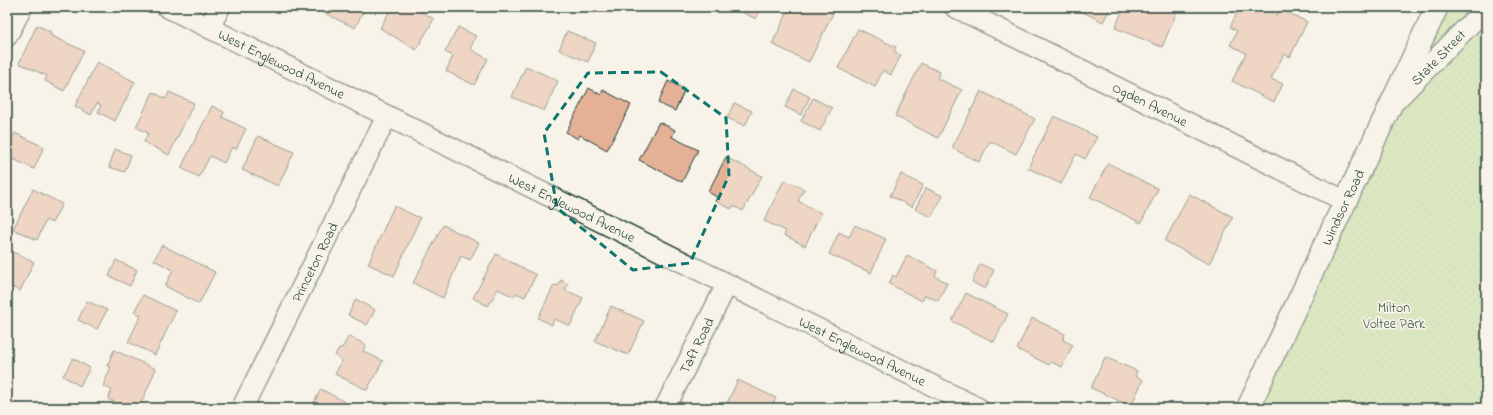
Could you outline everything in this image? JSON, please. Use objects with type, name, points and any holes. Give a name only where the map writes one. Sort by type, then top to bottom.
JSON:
[{"type":"street","points":[[7,36],[22,7]]},
{"type":"street","name":"West Englewood Avenue","points":[[167,7],[978,408]]},
{"type":"street","points":[[209,28],[220,7]]},
{"type":"street","name":"Ogden Avenue","points":[[955,7],[1345,201]]},
{"type":"street","name":"Windsor Road","points":[[1248,408],[1437,7]]},
{"type":"street","name":"State Street","points":[[1390,106],[1486,8]]},
{"type":"street","name":"Princeton Road","points":[[242,408],[387,116]]},
{"type":"street","name":"Taft Road","points":[[666,408],[727,284]]},
{"type":"highlighted area","points":[[661,72],[726,118],[729,175],[690,263],[633,270],[557,208],[544,133],[588,73]]},
{"type":"green space","points":[[1437,7],[1486,7],[1390,106]]},
{"type":"green space","name":"Milton Voltee Park","points":[[1486,10],[1486,408],[1248,408],[1390,106]]},
{"type":"building","points":[[322,7],[365,7],[355,28],[320,11]]},
{"type":"building","points":[[392,7],[413,7],[434,19],[416,50],[380,28]]},
{"type":"building","points":[[732,7],[762,7],[756,19]]},
{"type":"building","points":[[790,7],[836,7],[809,62],[772,44]]},
{"type":"building","points":[[1073,7],[1111,7],[1103,22]]},
{"type":"building","points":[[1124,7],[1179,7],[1162,47],[1115,28]]},
{"type":"building","points":[[1240,7],[1262,7],[1277,15],[1280,9],[1307,22],[1290,57],[1284,54],[1271,79],[1283,84],[1274,102],[1232,81],[1246,53],[1230,45],[1237,31],[1230,27]]},
{"type":"building","points":[[37,25],[51,32],[50,35],[84,51],[64,91],[45,81],[47,76],[19,63]]},
{"type":"building","points":[[458,27],[476,36],[470,49],[488,59],[474,85],[446,71],[453,56],[445,52]]},
{"type":"building","points":[[858,29],[896,47],[894,51],[901,55],[891,75],[883,70],[875,87],[838,68]]},
{"type":"building","points":[[567,31],[596,43],[588,62],[559,50]]},
{"type":"building","points":[[97,62],[135,82],[115,121],[98,112],[101,105],[97,103],[91,115],[75,106]]},
{"type":"building","points":[[921,63],[940,72],[937,78],[962,90],[938,138],[895,116]]},
{"type":"building","points":[[526,66],[558,81],[544,111],[512,97]]},
{"type":"building","points":[[668,81],[685,89],[675,111],[658,103]]},
{"type":"building","points":[[589,88],[601,95],[603,90],[631,105],[607,150],[580,135],[578,139],[566,132]]},
{"type":"building","points":[[794,89],[810,97],[801,115],[785,107]]},
{"type":"building","points":[[981,91],[1035,119],[1016,154],[990,141],[979,162],[952,148]]},
{"type":"building","points":[[153,92],[166,99],[169,92],[194,103],[169,155],[144,142],[148,133],[136,127]]},
{"type":"building","points":[[813,98],[832,108],[820,131],[801,121]]},
{"type":"building","points":[[734,103],[752,111],[745,126],[727,118]]},
{"type":"building","points":[[212,106],[224,112],[222,117],[246,129],[236,149],[232,147],[224,163],[210,156],[199,177],[181,168]]},
{"type":"building","points":[[1054,116],[1097,137],[1085,159],[1076,154],[1061,184],[1028,168]]},
{"type":"building","points":[[659,122],[675,130],[672,137],[698,150],[682,182],[639,160]]},
{"type":"building","points":[[15,133],[44,147],[34,169],[7,156],[7,150]]},
{"type":"building","points":[[258,136],[294,152],[278,186],[242,170]]},
{"type":"building","points":[[115,149],[131,155],[125,172],[109,167]]},
{"type":"building","points":[[726,157],[762,176],[743,211],[733,206],[731,209],[715,201],[717,197],[708,192]]},
{"type":"building","points":[[1108,163],[1158,189],[1141,223],[1090,197]]},
{"type":"building","points":[[901,174],[923,185],[912,207],[890,196]]},
{"type":"building","points":[[784,180],[804,189],[798,201],[821,213],[805,246],[784,235],[786,231],[764,221]]},
{"type":"building","points":[[926,188],[943,196],[931,217],[915,209]]},
{"type":"building","points":[[33,189],[62,204],[52,223],[46,220],[37,240],[13,229]]},
{"type":"building","points":[[1189,194],[1233,217],[1209,264],[1165,241]]},
{"type":"building","points":[[394,206],[420,218],[394,276],[368,264]]},
{"type":"building","points":[[443,225],[479,243],[470,260],[461,256],[443,298],[413,283]]},
{"type":"building","points":[[855,225],[886,239],[871,273],[829,254],[839,232],[849,237]]},
{"type":"building","points":[[162,245],[215,272],[199,304],[165,286],[173,270],[154,260]]},
{"type":"building","points":[[7,249],[34,262],[20,291],[7,285]]},
{"type":"building","points":[[496,254],[536,275],[525,297],[516,293],[514,297],[498,289],[488,306],[473,298]]},
{"type":"building","points":[[907,255],[937,271],[935,276],[947,283],[938,301],[925,295],[922,301],[889,284],[893,275],[896,277]]},
{"type":"building","points":[[116,260],[137,270],[130,286],[109,276]]},
{"type":"building","points":[[980,264],[994,270],[985,289],[972,282]]},
{"type":"building","points":[[561,280],[568,284],[565,290],[583,298],[570,326],[554,319],[552,325],[538,318],[554,285],[558,286]]},
{"type":"building","points":[[966,293],[1008,314],[994,342],[952,321]]},
{"type":"building","points":[[143,295],[176,311],[155,355],[128,342],[141,315],[134,312]]},
{"type":"building","points":[[356,299],[375,310],[367,325],[348,315]]},
{"type":"building","points":[[87,301],[107,310],[97,329],[78,320]]},
{"type":"building","points":[[611,306],[644,321],[628,355],[595,341]]},
{"type":"building","points":[[1032,318],[1065,334],[1063,340],[1073,345],[1062,367],[1051,362],[1049,365],[1017,349]]},
{"type":"building","points":[[349,336],[366,345],[363,351],[383,361],[367,390],[335,374],[342,361],[335,355],[339,348],[342,348]]},
{"type":"building","points":[[114,350],[156,369],[139,408],[129,408],[108,399],[112,390],[103,386],[111,367],[107,366]]},
{"type":"building","points":[[1105,357],[1137,371],[1135,376],[1143,380],[1131,406],[1091,388]]},
{"type":"building","points":[[73,358],[90,368],[80,386],[63,376]]},
{"type":"building","points":[[738,380],[776,398],[771,408],[737,408],[727,403]]},
{"type":"building","points":[[321,389],[356,408],[311,408]]},
{"type":"building","points":[[788,402],[799,408],[785,408]]}]
